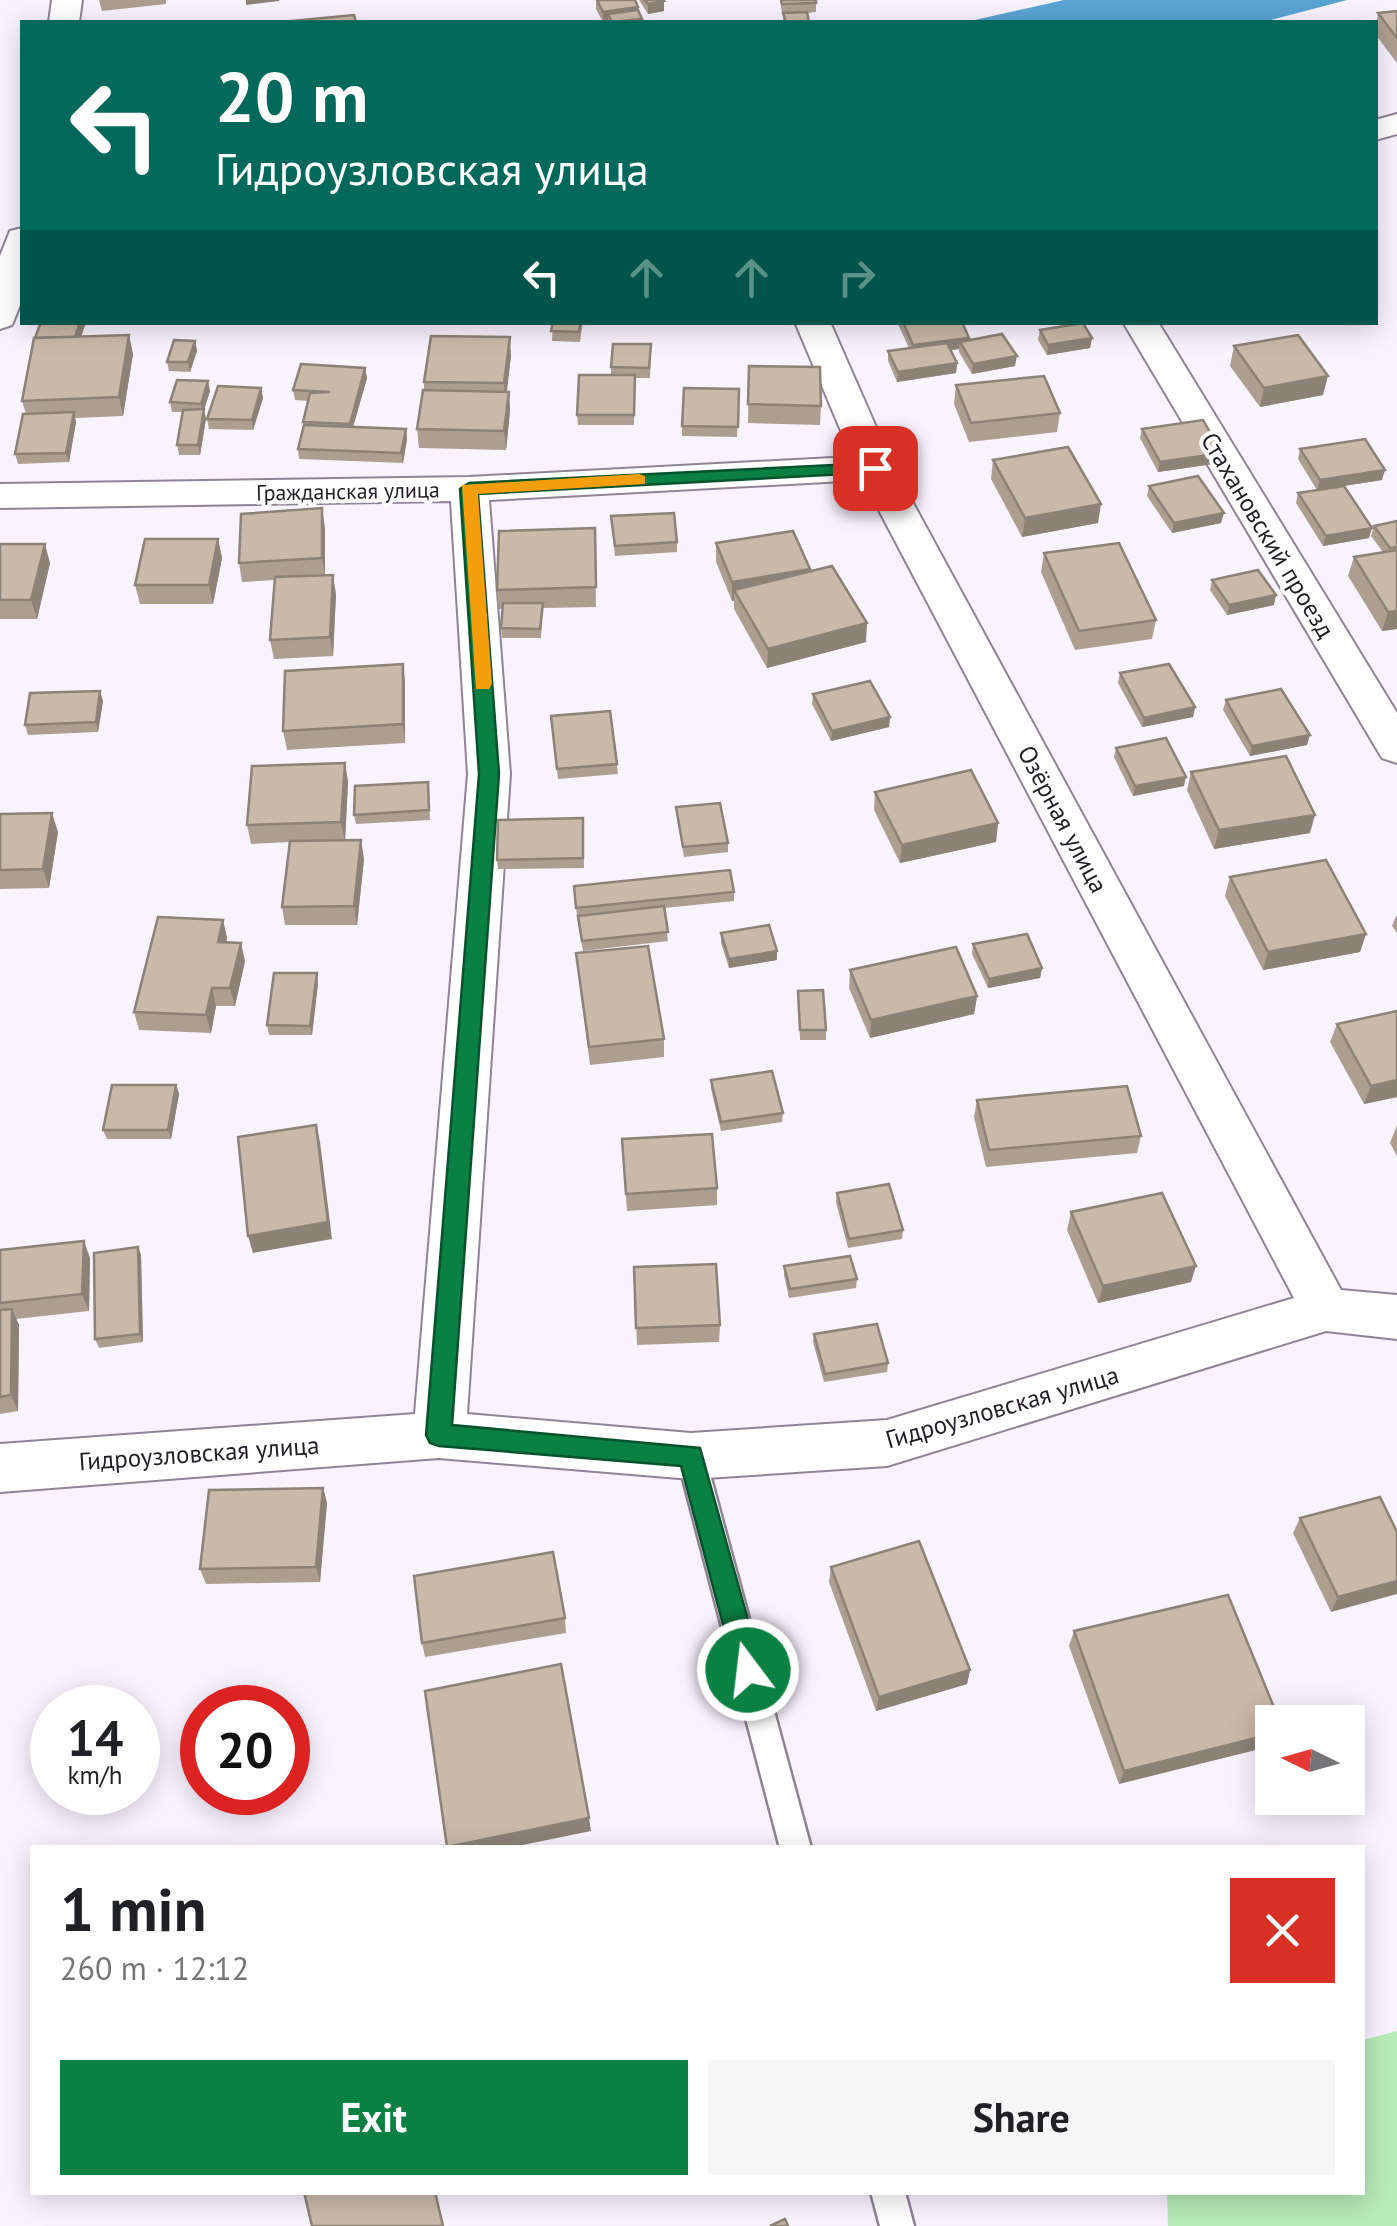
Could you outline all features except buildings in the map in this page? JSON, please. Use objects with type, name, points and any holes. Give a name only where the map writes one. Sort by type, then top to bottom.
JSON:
[{"type":"street","points":[[0,318],[20,245]]},
{"type":"street","name":"Озёрная улица","points":[[813,325],[875,468],[1326,1310]]},
{"type":"street","name":"Стахановский проезд","points":[[1142,325],[1397,748]]},
{"type":"street","name":"Гражданская улица","points":[[0,496],[469,489],[875,468]]},
{"type":"street","points":[[439,1435],[489,774],[469,489]]},
{"type":"street","name":"Гидроузловская улица","points":[[0,1468],[439,1435],[691,1456],[887,1444],[1326,1310],[1397,1317]]},
{"type":"lane","points":[[691,1456],[795,1845]]},
{"type":"lane","points":[[889,2195],[897,2226]]},
{"type":"green space","points":[[1397,2031],[1397,2226],[1168,2226],[1167,2195],[1365,2195],[1365,2039]]},
{"type":"water","points":[[1064,0],[1347,0],[1271,20],[975,20]]},
{"type":"slow traffic","points":[[482,684],[469,489],[639,480]]},
{"type":"route","points":[[748,1670],[691,1456],[439,1435],[489,774],[469,489],[875,468]]}]
